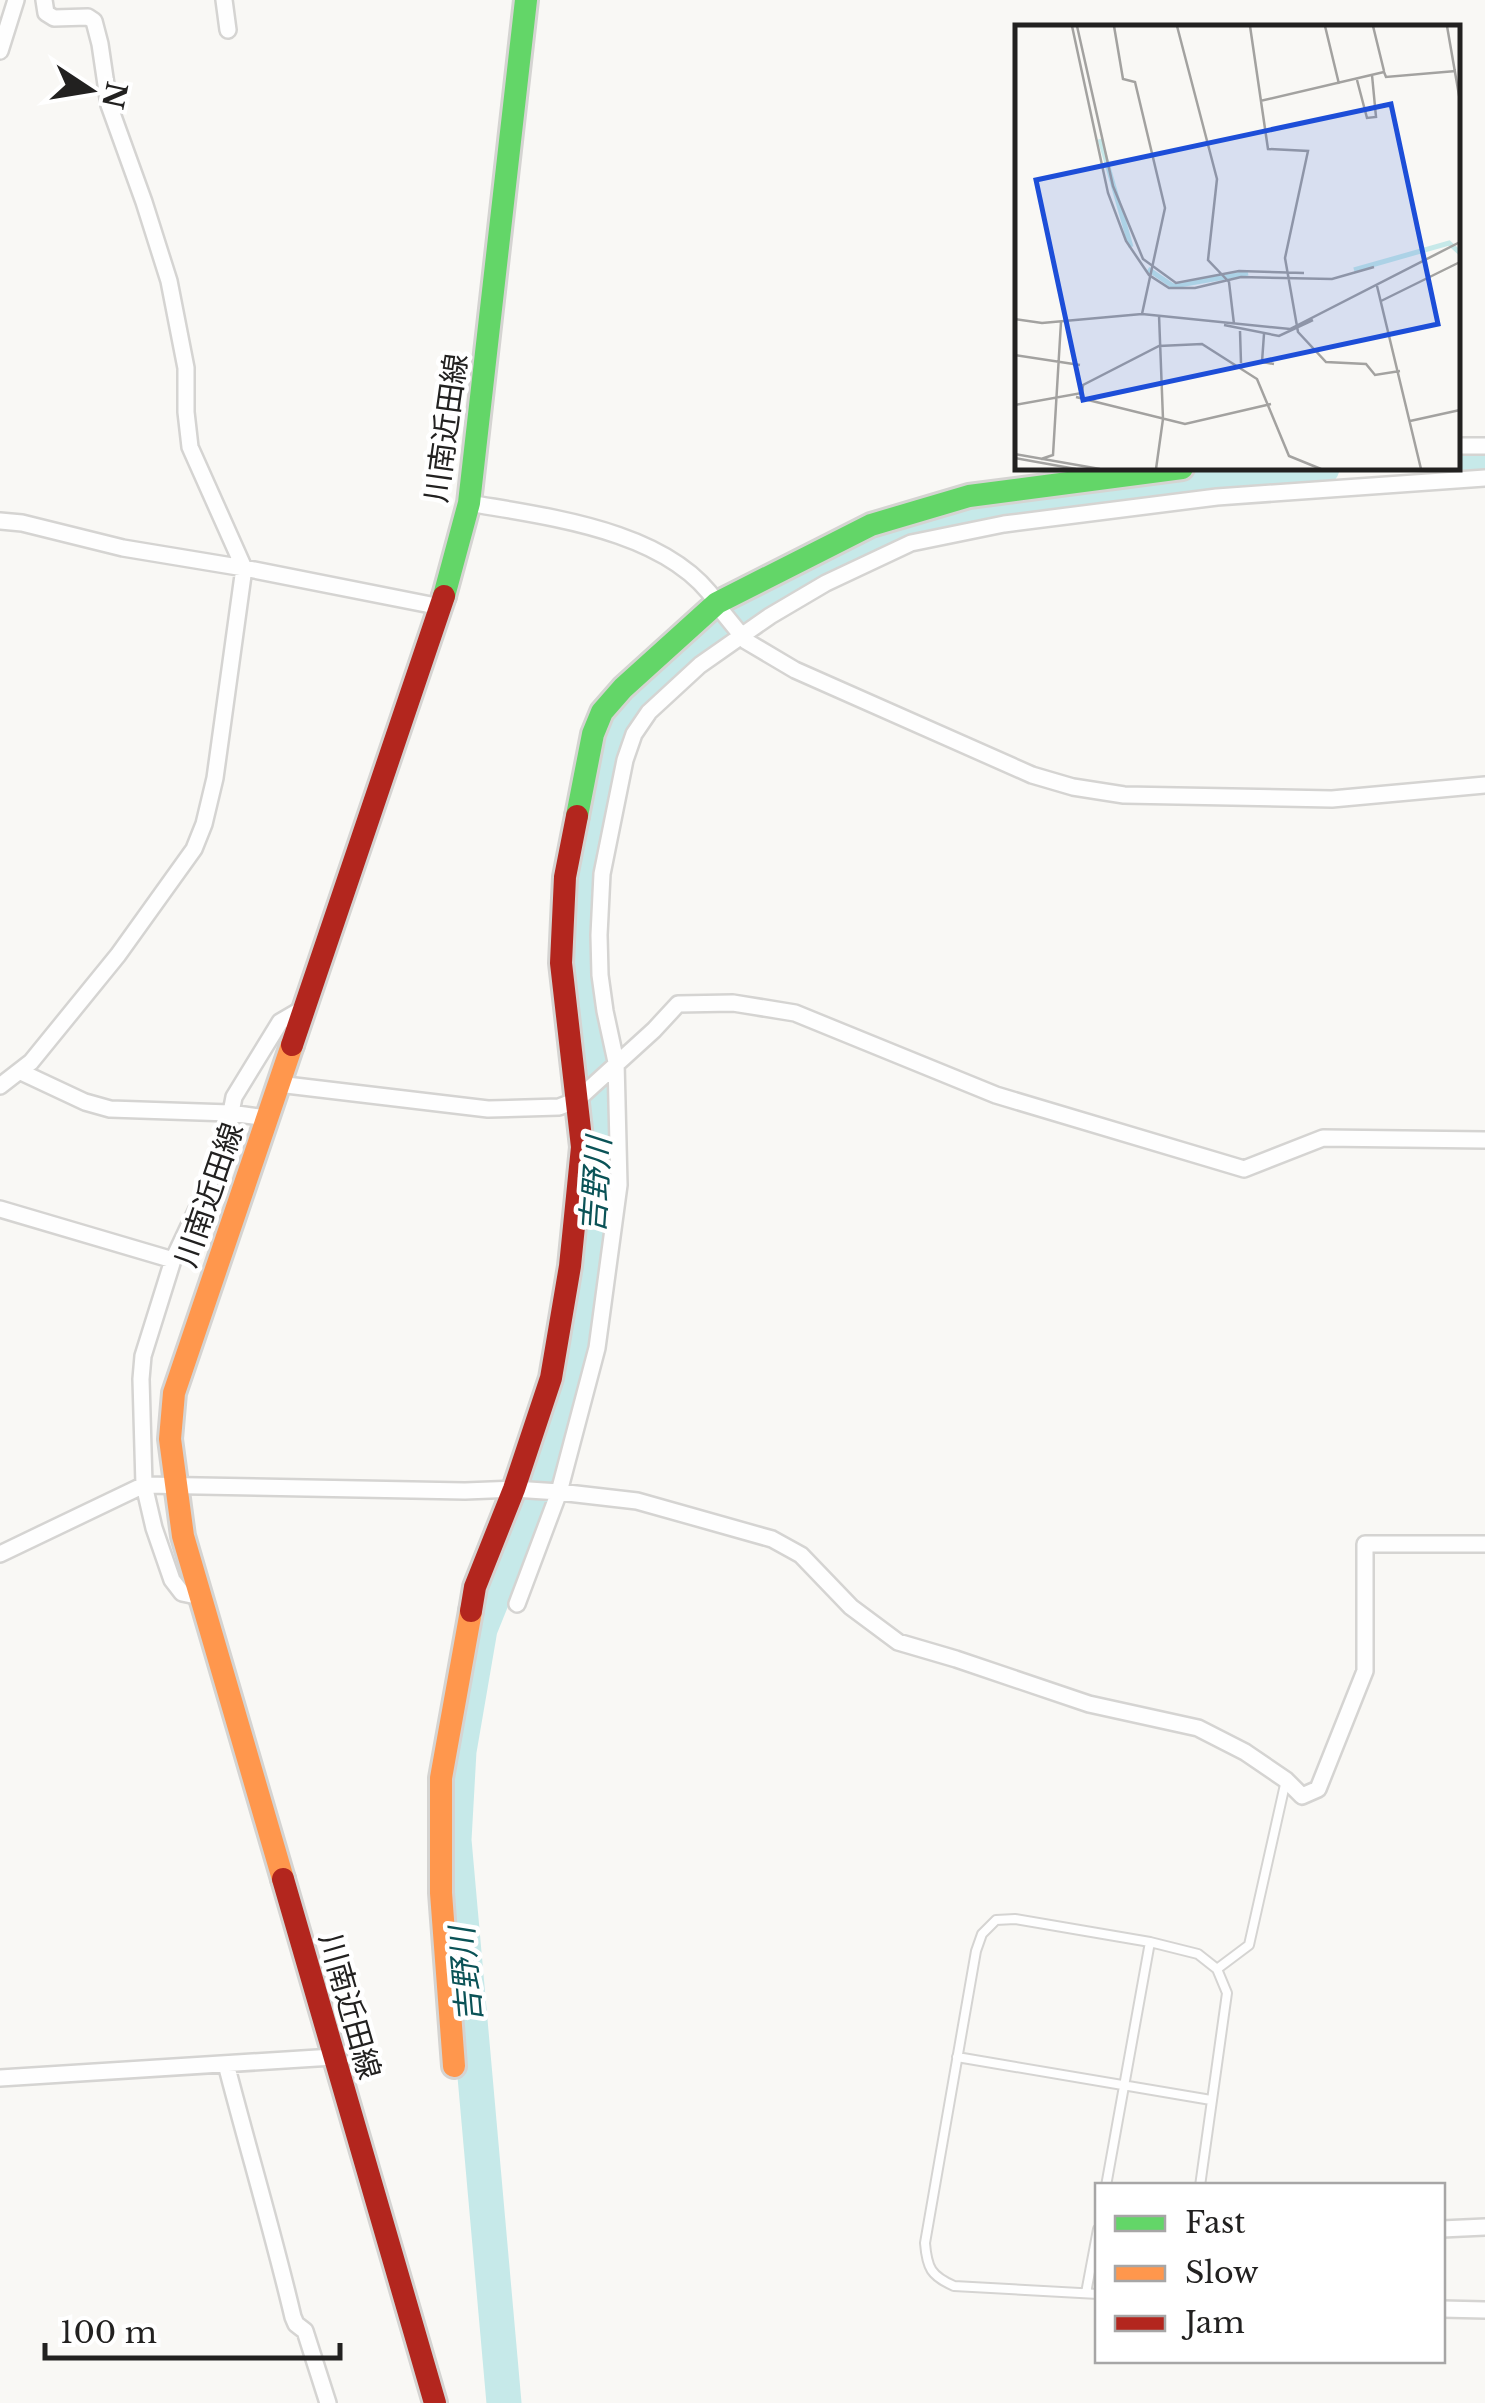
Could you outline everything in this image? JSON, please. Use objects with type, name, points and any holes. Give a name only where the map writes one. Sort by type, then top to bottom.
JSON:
[{"type":"main road","name":"川南近田線","points":[[435,2403],[183,1536],[170,1440],[174,1393],[442,607],[468,503],[526,0]]},
{"type":"main road","points":[[454,2066],[440,1893],[440,1778],[475,1586],[514,1490],[551,1378],[570,1266],[582,1147],[581,1096],[561,963],[566,876],[593,734],[602,712],[623,688],[719,606],[871,525],[969,496],[1167,470]]},
{"type":"street","points":[[0,50],[16,0]]},
{"type":"street","points":[[0,1086],[21,1072],[118,954],[194,849],[216,778],[244,568],[190,447],[186,368],[169,281],[108,105],[94,21],[88,17],[54,18],[46,12],[44,0]]},
{"type":"street","points":[[224,0],[228,30]]},
{"type":"street","points":[[517,1604],[560,1492],[597,1348],[620,1185],[599,935],[602,874],[625,760],[634,734],[649,712],[740,633],[826,583],[911,543],[1004,524],[1217,496],[1485,478]]},
{"type":"street","points":[[468,503],[562,519],[633,542],[697,579],[754,648],[1032,775],[1124,795],[1332,798],[1485,785]]},
{"type":"street","points":[[0,521],[123,548],[442,607]]},
{"type":"street","points":[[278,1084],[488,1109],[559,1107],[581,1096],[678,1004],[733,1003],[795,1013],[996,1095],[1244,1170],[1323,1138],[1485,1140]]},
{"type":"street","points":[[201,1597],[182,1593],[172,1580],[154,1528],[144,1485],[144,1356],[173,1260],[223,1154],[234,1097],[280,1022],[304,1008]]},
{"type":"street","points":[[21,1072],[32,1080],[110,1109],[268,1118]]},
{"type":"street","points":[[0,1209],[173,1260]]},
{"type":"street","points":[[0,1554],[144,1485],[514,1490],[637,1501],[772,1540],[800,1556],[851,1606],[898,1642],[1089,1704],[1198,1728],[1244,1752],[1286,1780],[1302,1796],[1318,1789],[1366,1672],[1364,1544],[1485,1544]]},
{"type":"street","points":[[0,2078],[334,2057]]},
{"type":"street","points":[[226,2064],[293,2317],[305,2332],[328,2403]]},
{"type":"street","points":[[1445,2229],[1485,2226]]},
{"type":"street","points":[[1445,2310],[1485,2310]]},
{"type":"lane","points":[[1217,1970],[1249,1944],[1286,1780]]},
{"type":"lane","points":[[1095,2294],[954,2286],[937,2279],[926,2261],[925,2243],[976,1950],[982,1934],[996,1920],[1016,1919],[1150,1942],[1198,1954],[1217,1970],[1227,1993],[1200,2183]]},
{"type":"lane","points":[[1107,2183],[1150,1942]]},
{"type":"lane","points":[[957,2057],[1211,2100]]},
{"type":"lane","points":[[1086,2293],[1095,2245]]},
{"type":"waterway","name":"吉野川","points":[[1460,463],[1485,462]]},
{"type":"waterway","name":"吉野川","points":[[504,2403],[454,1840],[459,1751],[480,1629],[545,1468],[569,1392],[592,1245],[603,1146],[602,1100],[580,979],[581,922],[594,831],[612,739],[621,714],[678,660],[756,600],[911,527],[943,518],[1093,495],[1305,470]]},
{"type":"traffic: fast","points":[[444,596],[469,503],[526,0]]},
{"type":"traffic: fast","points":[[577,816],[593,734],[602,712],[717,603],[871,525],[969,496],[1167,470]]},
{"type":"traffic: slow","points":[[283,1879],[183,1536],[170,1439],[174,1393],[292,1045]]},
{"type":"traffic: slow","points":[[454,2066],[441,1893],[441,1778],[471,1611]]},
{"type":"traffic: jam","points":[[292,1045],[444,596]]},
{"type":"traffic: jam","points":[[471,1611],[475,1587],[514,1489],[551,1378],[570,1266],[582,1147],[561,963],[565,877],[577,816]]},
{"type":"traffic: jam","points":[[283,1879],[435,2403]]}]
